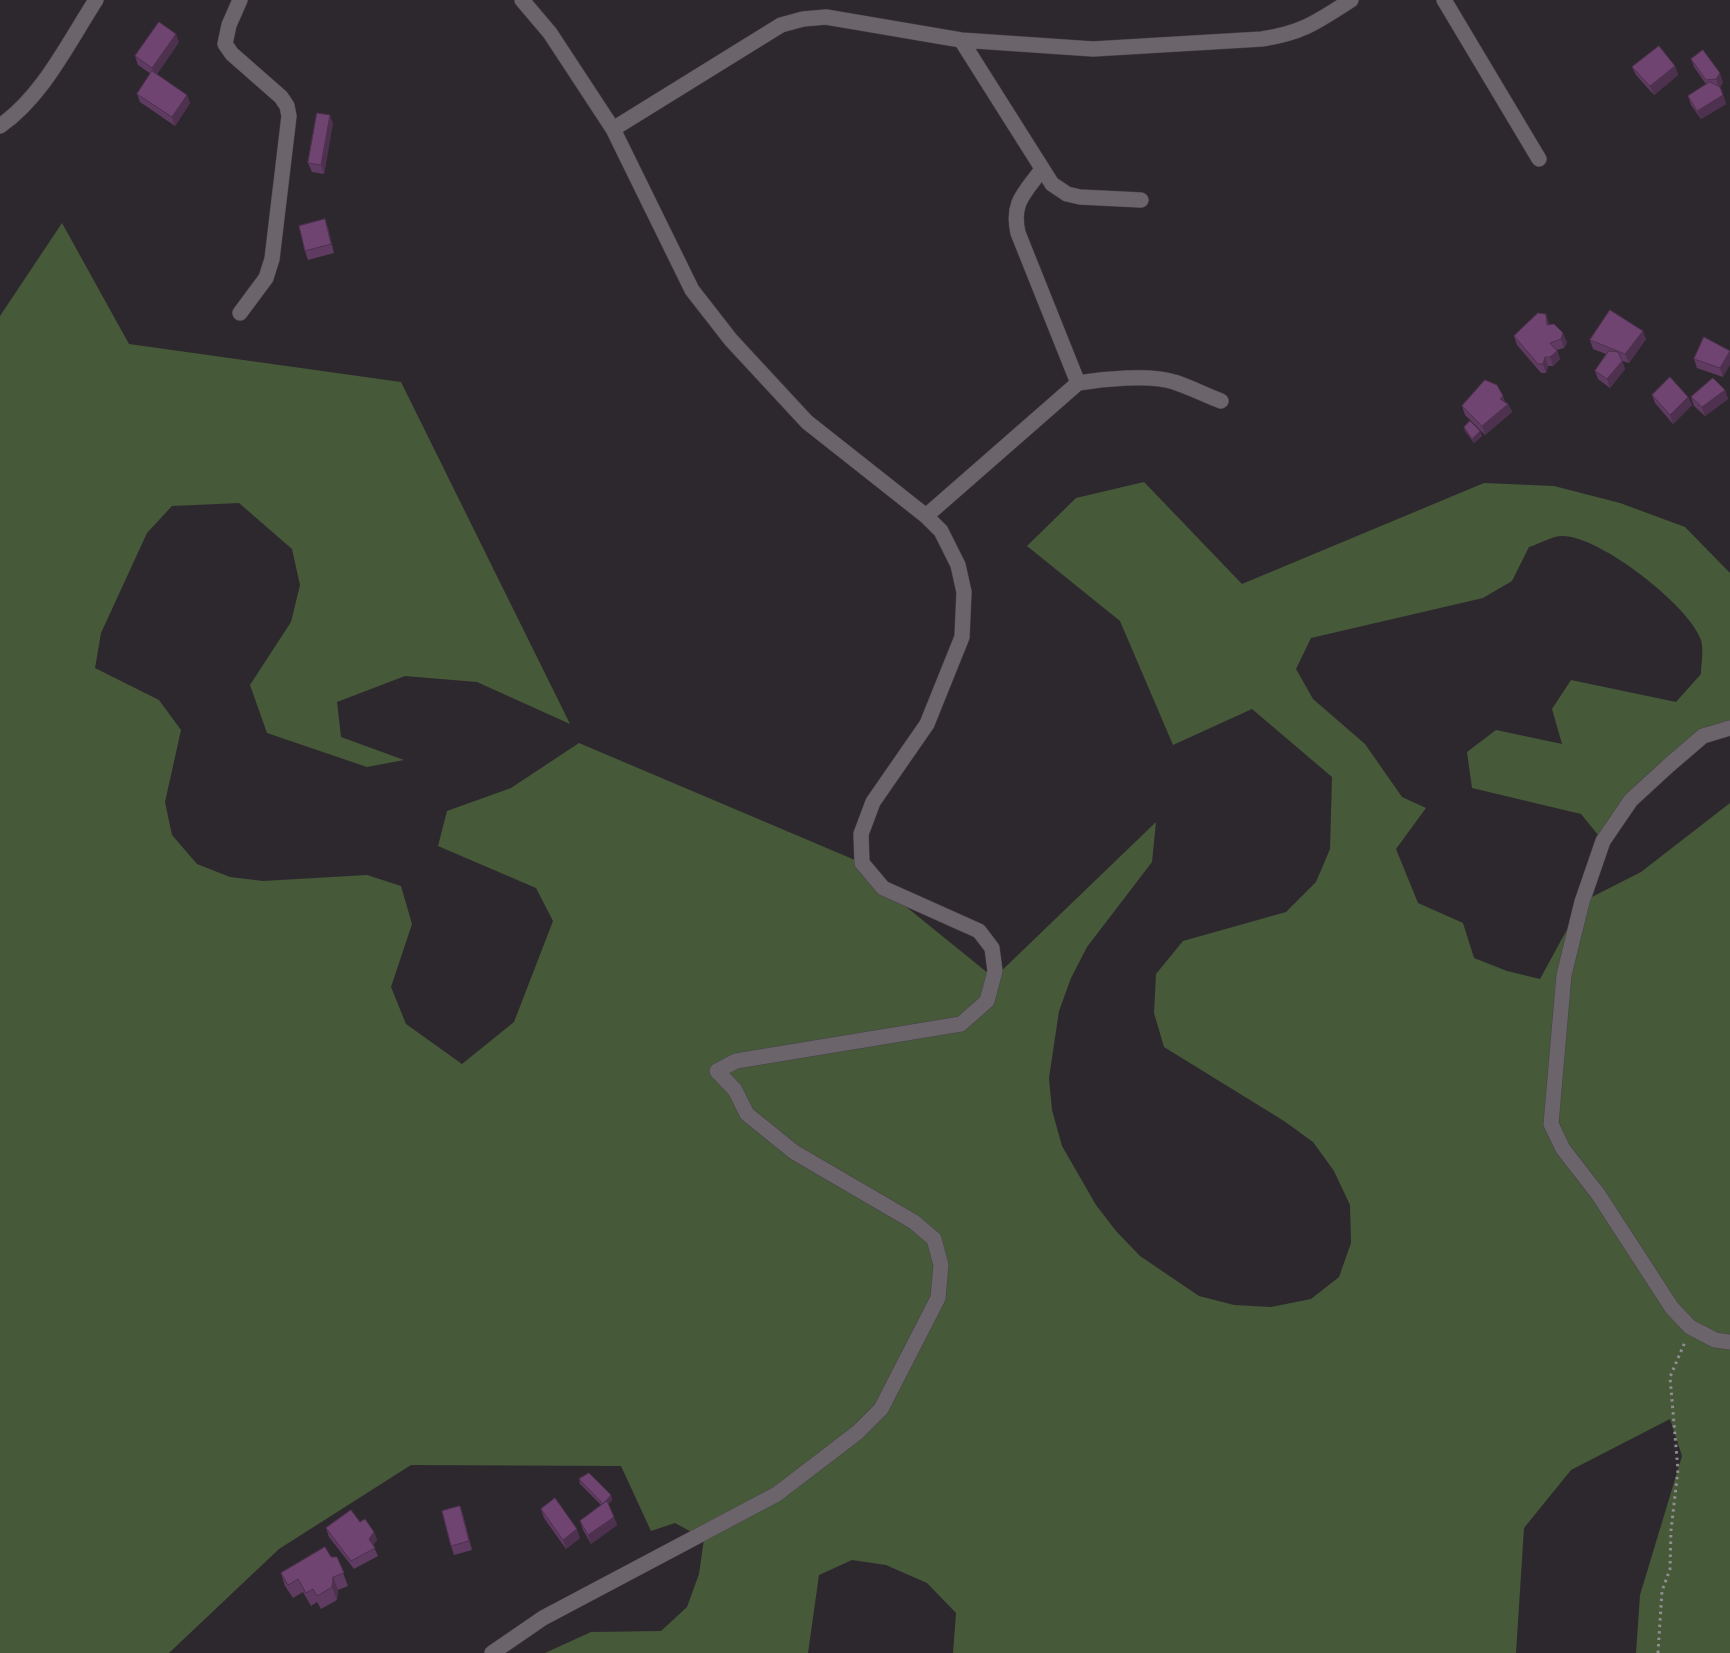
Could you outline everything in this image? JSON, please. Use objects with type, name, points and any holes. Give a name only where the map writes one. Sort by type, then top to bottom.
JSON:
[{"type":"street","points":[[0,126],[16,115],[42,84],[96,0]]},
{"type":"street","points":[[240,0],[228,25],[225,44],[232,54],[281,97],[287,106],[288,116],[272,259],[266,278],[240,313]]},
{"type":"street","points":[[492,1653],[543,1618],[777,1494],[858,1432],[881,1409],[938,1298],[940,1265],[934,1240],[914,1222],[794,1152],[747,1114],[735,1090],[717,1071],[736,1061],[961,1024],[987,1001],[995,971],[992,948],[979,931],[883,888],[862,863],[861,834],[873,802],[927,724],[962,638],[964,592],[958,565],[942,530],[807,422],[732,340],[692,290],[613,129],[550,32],[522,0]]},
{"type":"street","points":[[613,129],[780,24],[803,18],[849,19],[961,40],[1093,49],[1262,40],[1289,35],[1314,24],[1350,0]]},
{"type":"street","points":[[1444,0],[1539,159]]},
{"type":"street","points":[[961,40],[1052,184],[1067,194],[1141,200]]},
{"type":"street","points":[[1042,169],[1019,201],[1014,215],[1018,232],[1078,383]]},
{"type":"street","points":[[926,516],[1078,383],[1098,380],[1173,381],[1221,401]]},
{"type":"street","points":[[1730,728],[1703,736],[1668,766],[1631,800],[1603,841],[1582,902],[1564,975],[1551,1124],[1563,1149],[1598,1194],[1672,1308],[1690,1327],[1716,1340],[1730,1342]]},
{"type":"path","points":[[1658,1653],[1662,1591],[1670,1570],[1671,1530],[1678,1470],[1670,1377],[1690,1327]]},
{"type":"green space","points":[[62,223],[129,344],[401,382],[570,724],[477,682],[405,676],[337,702],[341,737],[404,760],[367,767],[267,733],[250,685],[291,622],[300,585],[292,549],[239,503],[172,506],[147,533],[101,633],[95,668],[159,700],[181,730],[165,802],[172,835],[197,864],[230,877],[263,881],[367,875],[401,886],[412,924],[391,987],[406,1024],[462,1064],[514,1022],[553,921],[536,888],[438,846],[447,811],[511,788],[579,743],[862,863],[883,888],[994,978],[1156,822],[1152,862],[1087,947],[1071,978],[1059,1011],[1049,1078],[1052,1110],[1062,1146],[1096,1205],[1116,1231],[1140,1256],[1199,1296],[1234,1305],[1271,1307],[1311,1299],[1339,1277],[1351,1243],[1350,1205],[1334,1171],[1313,1142],[1284,1121],[1164,1047],[1154,1013],[1156,974],[1183,941],[1286,912],[1316,882],[1330,849],[1332,777],[1252,709],[1173,745],[1120,621],[1027,546],[1076,498],[1144,482],[1242,584],[1484,483],[1554,486],[1620,503],[1685,527],[1730,573],[1730,728],[1668,766],[1603,841],[1581,814],[1472,788],[1467,752],[1496,730],[1562,744],[1552,709],[1571,680],[1676,702],[1701,674],[1702,644],[1693,625],[1661,591],[1619,559],[1578,539],[1558,536],[1529,547],[1512,581],[1483,598],[1311,638],[1296,669],[1313,699],[1365,744],[1402,797],[1426,808],[1396,849],[1418,903],[1463,923],[1474,958],[1507,971],[1540,979],[1582,902],[1641,872],[1730,803],[1730,1653],[1636,1653],[1640,1595],[1682,1456],[1670,1419],[1571,1470],[1524,1528],[1516,1653],[953,1653],[956,1613],[927,1583],[886,1565],[852,1560],[819,1575],[808,1653],[545,1653],[591,1632],[661,1631],[687,1607],[699,1574],[704,1539],[675,1523],[651,1531],[621,1466],[411,1465],[279,1549],[169,1653],[0,1653],[0,316]]},
{"type":"building","points":[[159,22],[176,34],[152,68],[135,56]]},
{"type":"building","points":[[1659,46],[1675,66],[1650,86],[1632,67]]},
{"type":"building","points":[[1703,50],[1720,73],[1716,79],[1706,80],[1691,59]]},
{"type":"building","points":[[152,71],[187,95],[172,117],[137,94]]},
{"type":"building","points":[[1710,82],[1720,87],[1723,95],[1697,111],[1688,96]]},
{"type":"building","points":[[317,113],[330,115],[321,165],[308,163]]},
{"type":"building","points":[[325,219],[331,244],[305,251],[299,226]]},
{"type":"building","points":[[1610,310],[1643,331],[1625,354],[1590,340]]},
{"type":"building","points":[[1538,313],[1546,314],[1547,325],[1554,324],[1563,333],[1561,339],[1550,343],[1557,351],[1550,357],[1545,357],[1543,364],[1538,364],[1514,336]]},
{"type":"building","points":[[1704,337],[1730,351],[1720,368],[1694,359]]},
{"type":"building","points":[[1609,351],[1618,352],[1622,361],[1607,379],[1595,371]]},
{"type":"building","points":[[1670,377],[1688,397],[1670,415],[1652,395]]},
{"type":"building","points":[[1713,378],[1725,390],[1702,407],[1691,397]]},
{"type":"building","points":[[1485,380],[1497,385],[1503,396],[1500,399],[1508,404],[1482,426],[1462,406]]},
{"type":"building","points":[[1470,421],[1480,431],[1472,439],[1464,427]]},
{"type":"building","points":[[589,1473],[611,1495],[603,1504],[579,1479]]},
{"type":"building","points":[[555,1498],[577,1529],[563,1540],[541,1509]]},
{"type":"building","points":[[607,1501],[614,1517],[588,1535],[580,1521]]},
{"type":"building","points":[[460,1506],[469,1541],[451,1546],[442,1511]]},
{"type":"building","points":[[351,1510],[360,1522],[365,1519],[374,1532],[369,1539],[375,1548],[351,1561],[326,1528]]},
{"type":"building","points":[[325,1547],[331,1557],[337,1557],[344,1573],[333,1577],[332,1587],[317,1596],[313,1589],[306,1593],[298,1579],[288,1585],[281,1573]]}]
